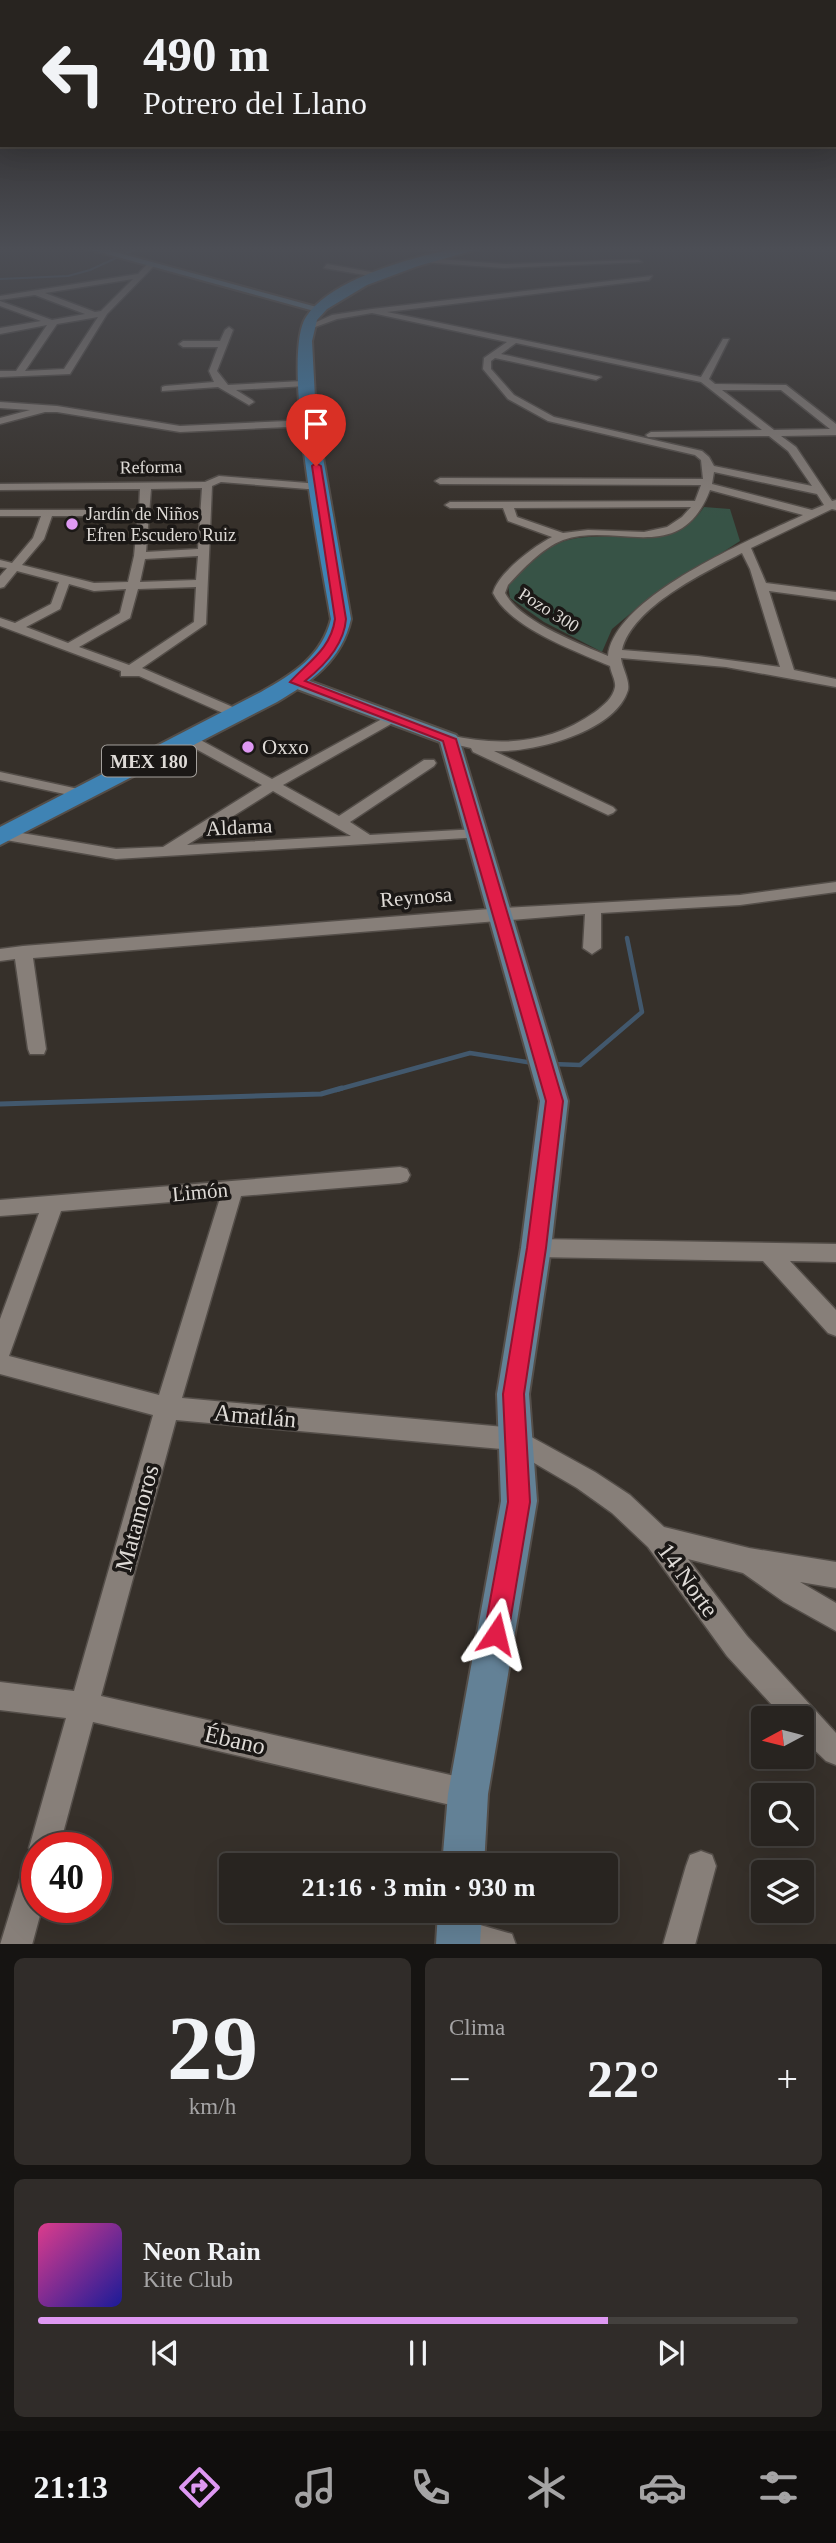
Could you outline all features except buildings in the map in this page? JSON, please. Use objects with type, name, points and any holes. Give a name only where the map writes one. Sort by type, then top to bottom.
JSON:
[{"type":"main road","name":"MEX 180","points":[[2,836],[190,740],[296,682],[317,666],[340,630],[341,619],[303,384],[306,338]]},
{"type":"street","points":[[18,374],[43,338]]},
{"type":"street","points":[[0,374],[67,372],[86,338]]},
{"type":"street","points":[[183,344],[222,338]]},
{"type":"street","points":[[226,338],[213,371],[223,386],[249,402]]},
{"type":"street","points":[[498,338],[708,384],[783,387],[836,430]]},
{"type":"street","points":[[450,505],[699,504],[707,484],[710,468],[703,455],[628,435],[551,419],[511,397],[487,369],[487,360],[514,341]]},
{"type":"street","points":[[708,384],[726,341]]},
{"type":"street","points":[[492,355],[596,377]]},
{"type":"street","points":[[165,389],[303,384]]},
{"type":"street","points":[[457,741],[497,747],[525,746],[555,737],[603,715],[621,692],[622,683],[614,659],[617,640],[634,618],[656,599],[744,545],[834,505],[819,491],[792,449],[708,384]]},
{"type":"street","points":[[0,405],[108,416],[180,429],[310,424]]},
{"type":"street","points":[[0,421],[46,409]]},
{"type":"street","points":[[628,435],[836,430]]},
{"type":"street","points":[[710,468],[819,491]]},
{"type":"street","points":[[456,521],[438,476],[707,484],[813,514]]},
{"type":"street","points":[[206,485],[219,479],[320,487]]},
{"type":"street","points":[[578,480],[592,504],[596,519],[595,534]]},
{"type":"street","name":"Reforma","points":[[1,488],[206,485],[201,624],[126,670]]},
{"type":"street","points":[[69,647],[127,615],[140,555],[146,486]]},
{"type":"street","name":"Pozo 300","points":[[614,659],[577,648],[514,611],[503,602],[499,594],[501,584],[535,552],[563,537],[595,534],[654,535],[674,528],[691,517],[699,504]]},
{"type":"street","points":[[507,505],[512,519],[563,537]]},
{"type":"street","points":[[0,513],[142,513]]},
{"type":"street","points":[[0,584],[38,539],[48,513]]},
{"type":"street","points":[[744,545],[761,586],[788,672]]},
{"type":"street","points":[[140,555],[205,552]]},
{"type":"street","points":[[0,563],[18,565],[94,587],[204,583]]},
{"type":"street","points":[[15,628],[56,606],[65,580]]},
{"type":"street","points":[[761,586],[836,596]]},
{"type":"street","points":[[0,622],[126,670],[231,717]]},
{"type":"street","points":[[614,659],[683,658],[788,672],[836,683]]},
{"type":"street","points":[[296,682],[457,741],[608,810]]},
{"type":"street","points":[[165,853],[272,785],[393,717]]},
{"type":"street","points":[[190,740],[340,822],[368,841]]},
{"type":"street","points":[[457,741],[477,834],[502,913],[554,1101],[536,1248],[513,1394],[519,1502],[468,1794],[464,1853]]},
{"type":"street","points":[[340,822],[429,763]]},
{"type":"street","points":[[0,776],[83,794]]},
{"type":"street","name":"Aldama","points":[[2,836],[116,854],[477,834]]},
{"type":"street","name":"Reynosa","points":[[0,955],[502,913],[740,900],[836,887]]},
{"type":"street","points":[[592,948],[593,908]]},
{"type":"street","points":[[23,953],[37,1049]]},
{"type":"street","name":"Limón","points":[[0,1209],[400,1175]]},
{"type":"street","name":"Matamoros","points":[[49,1832],[167,1408],[233,1189]]},
{"type":"street","points":[[0,1350],[52,1204]]},
{"type":"street","points":[[536,1248],[836,1253]]},
{"type":"street","points":[[768,1252],[836,1326]]},
{"type":"street","name":"Amatlán","points":[[0,1364],[167,1408],[515,1439]]},
{"type":"street","name":"14 Norte","points":[[515,1439],[586,1480],[621,1504],[657,1538],[737,1646],[821,1739],[836,1751]]},
{"type":"street","points":[[657,1538],[750,1561],[836,1575]]},
{"type":"street","points":[[750,1561],[793,1593],[836,1618]]},
{"type":"street","name":"Ébano","points":[[0,1696],[85,1706],[468,1794]]},
{"type":"street","points":[[680,1944],[701,1867]]},
{"type":"street","points":[[16,1944],[22,1923]]},
{"type":"street","points":[[459,1930],[501,1944]]},
{"type":"green space","points":[[704,507],[730,509],[740,541],[638,607],[612,629],[602,652],[544,622],[510,598],[508,585],[551,547],[586,537],[642,537],[676,531],[691,522]]},
{"type":"waterway","points":[[552,1064],[580,1065],[642,1012],[627,938]]},
{"type":"waterway","points":[[336,1090],[470,1053],[533,1063]]},
{"type":"waterway","points":[[0,1104],[321,1094],[342,1088]]},
{"type":"place","name":"Jardín de Niños Efren Escudero Ruiz","points":[[72,524]]},
{"type":"place","name":"Oxxo","points":[[248,747]]},
{"type":"route","points":[[316,466],[341,619],[340,630],[317,666],[296,682],[449,739],[502,913],[554,1101],[536,1248],[513,1394],[519,1502],[496,1634]]}]
